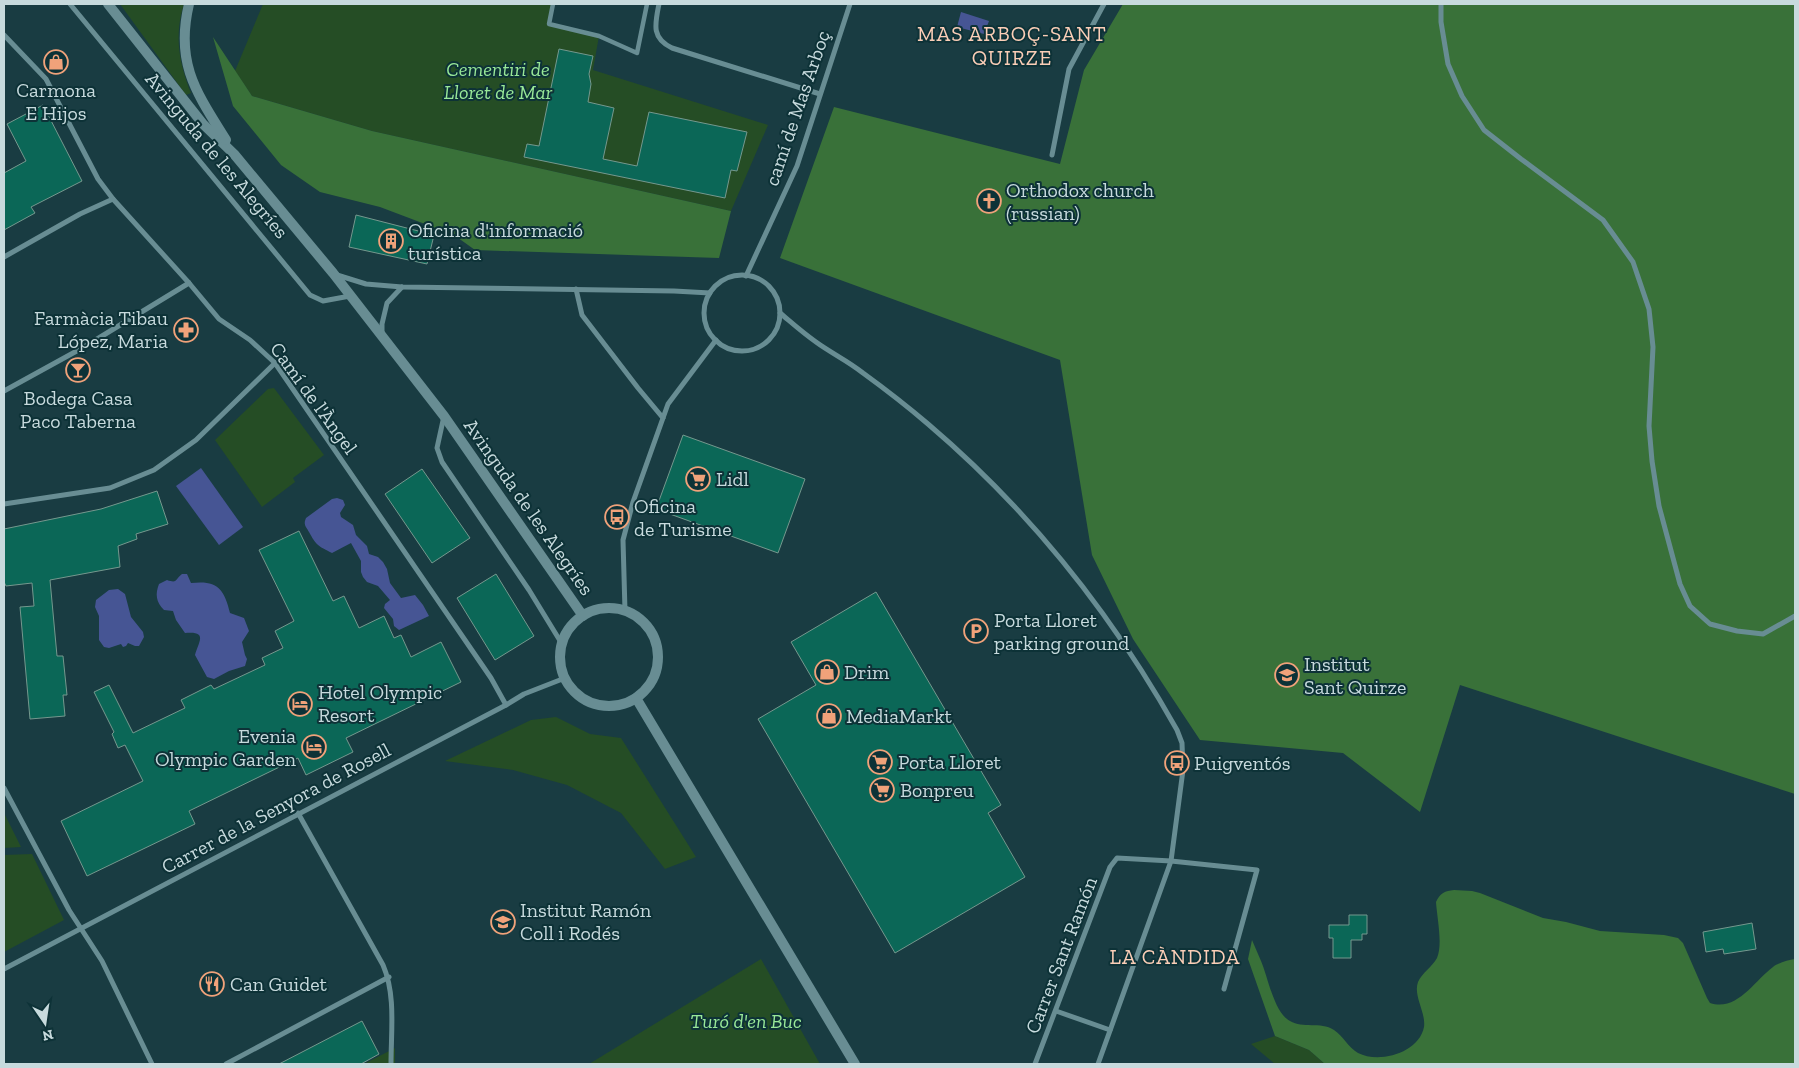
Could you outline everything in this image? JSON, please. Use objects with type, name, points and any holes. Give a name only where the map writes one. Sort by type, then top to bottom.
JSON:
[{"type":"main road","points":[[108,4],[203,124],[234,154],[333,273],[444,416]]},
{"type":"main road","points":[[189,4],[184,39],[191,80],[202,102],[234,154]]},
{"type":"main road","name":"Avinguda de les Alegríes","points":[[444,416],[583,616]]},
{"type":"main road","points":[[611,608],[625,611],[639,619],[650,630],[658,652],[655,674],[647,688],[636,698],[616,706],[596,704],[577,695],[565,678],[561,666],[560,653],[562,644],[568,631],[583,616],[597,610],[611,608]]},
{"type":"main road","points":[[636,698],[856,1064]]},
{"type":"street","name":"Avinguda de les Alegríes","points":[[70,4],[310,296],[323,301],[350,296]]},
{"type":"street","points":[[553,4],[549,24],[599,36],[637,53],[647,4]]},
{"type":"street","points":[[659,4],[655,25],[658,36],[664,44],[820,94]]},
{"type":"street","name":"camí de Mas Arboç","points":[[746,276],[797,166],[850,4]]},
{"type":"street","points":[[1052,155],[1069,69],[1104,4]]},
{"type":"street","points":[[1441,4],[1441,22],[1448,64],[1462,96],[1484,130],[1603,220],[1633,262],[1649,309],[1653,347],[1649,426],[1659,506],[1680,584],[1690,606],[1710,624],[1737,631],[1763,634],[1795,616]]},
{"type":"street","name":"Camí de l'Àngel","points":[[4,35],[46,79],[98,179],[113,198],[219,319],[250,340],[275,363],[491,678],[506,705]]},
{"type":"street","points":[[4,257],[80,214],[113,198]]},
{"type":"street","points":[[333,273],[366,284],[402,288],[576,289],[710,293]]},
{"type":"street","points":[[736,276],[746,276],[757,278],[774,292],[779,302],[780,313],[778,326],[772,337],[763,345],[751,350],[738,351],[726,347],[716,340],[710,332],[705,318],[706,303],[710,293],[717,285],[736,276]]},
{"type":"street","points":[[4,391],[84,347],[189,283]]},
{"type":"street","points":[[382,337],[382,324],[387,303],[402,288]]},
{"type":"street","points":[[576,289],[582,315],[663,418]]},
{"type":"street","points":[[780,313],[816,342],[862,372],[906,406],[990,481],[1036,530],[1098,606],[1166,709],[1177,730],[1182,743],[1182,770],[1171,861],[1098,1064]]},
{"type":"street","points":[[625,611],[623,540],[633,502],[668,404],[716,340]]},
{"type":"street","points":[[4,504],[110,488],[154,470],[196,440],[275,363]]},
{"type":"street","name":"Avinguda de les Alegríes","points":[[444,416],[437,448],[442,462],[529,590],[562,644]]},
{"type":"street","name":"Carrer de la Senyora de Rosell","points":[[4,969],[524,694],[565,678]]},
{"type":"street","points":[[4,788],[81,929],[102,961],[152,1064]]},
{"type":"street","points":[[298,813],[389,977],[391,990],[392,1064]]},
{"type":"street","name":"Carrer Sant Ramón","points":[[1034,1064],[1110,867],[1118,858],[1171,861]]},
{"type":"street","points":[[1171,861],[1257,870],[1224,989]]},
{"type":"street","points":[[226,1064],[389,977]]},
{"type":"street","points":[[1056,1011],[1110,1030]]},
{"type":"green space","points":[[120,4],[184,4],[179,27],[179,49],[183,71],[191,93],[186,95]]},
{"type":"green space","name":"Cementiri de Lloret de Mar","points":[[263,4],[553,4],[549,24],[599,36],[593,70],[768,125],[731,211],[372,131],[252,96],[235,71]]},
{"type":"green space","points":[[1123,4],[1795,4],[1795,794],[1460,685],[1420,812],[1343,753],[1200,740],[1133,639],[1092,555],[1060,360],[780,258],[834,107],[1060,164],[1084,70]]},
{"type":"green space","points":[[213,37],[252,96],[372,131],[731,211],[719,258],[475,250],[454,235],[380,207],[320,192],[281,165],[233,106]]},
{"type":"green space","points":[[274,388],[324,455],[293,478],[295,482],[262,507],[215,440],[268,389]]},
{"type":"green space","points":[[556,717],[590,734],[621,738],[696,857],[665,869],[621,813],[567,785],[513,770],[445,761],[531,720]]},
{"type":"green space","points":[[4,813],[21,847],[4,848]]},
{"type":"green space","points":[[32,854],[64,920],[4,952],[4,855]]},
{"type":"green space","points":[[1454,890],[1480,893],[1543,918],[1600,931],[1664,935],[1678,938],[1683,943],[1710,1003],[1720,1005],[1737,999],[1775,966],[1795,959],[1795,1064],[1325,1064],[1309,1050],[1275,1036],[1248,959],[1252,940],[1276,1003],[1284,1017],[1290,1021],[1300,1025],[1329,1027],[1337,1032],[1354,1051],[1367,1056],[1376,1057],[1397,1054],[1415,1044],[1421,1036],[1424,1027],[1417,993],[1418,982],[1437,958],[1440,946],[1436,902],[1443,893]]},
{"type":"green space","name":"Turó d'en Buc","points":[[761,959],[820,1064],[589,1064]]},
{"type":"green space","points":[[1275,1036],[1309,1050],[1325,1064],[1275,1064],[1251,1044]]},
{"type":"green space","points":[[395,1048],[395,1064],[364,1064]]},
{"type":"water","points":[[961,12],[989,21],[984,34],[957,27]]},
{"type":"water","points":[[201,468],[243,527],[219,545],[176,486]]},
{"type":"water","points":[[332,499],[343,500],[345,505],[340,513],[341,517],[353,525],[356,535],[367,546],[369,554],[378,557],[383,562],[387,569],[390,583],[401,598],[415,595],[429,616],[399,630],[394,626],[393,619],[384,608],[385,604],[390,600],[378,586],[367,582],[363,577],[361,561],[351,543],[332,553],[316,543],[305,525],[306,518]]},
{"type":"water","points":[[182,574],[187,574],[191,583],[207,583],[218,588],[225,597],[230,613],[244,618],[249,631],[242,642],[247,659],[245,666],[229,671],[214,679],[207,677],[195,655],[200,641],[199,635],[185,633],[176,620],[173,611],[164,610],[157,598],[159,584],[167,580],[175,581]]},
{"type":"water","points":[[118,589],[125,594],[131,617],[143,632],[144,637],[139,646],[128,643],[123,647],[121,644],[109,648],[104,647],[99,640],[99,616],[95,607],[96,600],[109,590]]},
{"type":"building","points":[[559,49],[593,56],[589,74],[591,84],[588,102],[614,108],[603,159],[637,166],[649,112],[747,132],[737,171],[731,170],[725,198],[524,157],[527,144],[539,146]]},
{"type":"building","points":[[43,105],[82,181],[31,207],[35,213],[4,230],[4,173],[26,161],[7,124]]},
{"type":"building","name":"Oficina d'informació turística","points":[[356,215],[434,235],[427,264],[349,247]]},
{"type":"building","points":[[683,435],[805,479],[778,553],[656,509]]},
{"type":"building","points":[[422,469],[470,538],[432,563],[385,494]]},
{"type":"building","points":[[157,491],[168,524],[136,534],[137,539],[118,546],[120,567],[50,580],[57,656],[63,656],[67,695],[63,695],[65,716],[30,719],[20,607],[34,606],[32,583],[6,586],[4,582],[4,529],[101,509]]},
{"type":"building","name":"Hotel Olympic Resort","points":[[299,531],[333,601],[344,596],[359,628],[384,616],[394,638],[401,635],[411,657],[441,642],[461,682],[346,738],[353,752],[306,775],[298,758],[189,811],[195,824],[87,876],[61,821],[143,781],[125,745],[118,748],[112,734],[114,732],[94,692],[109,685],[133,733],[185,708],[181,700],[211,685],[214,689],[265,665],[262,658],[283,648],[275,631],[294,621],[259,550]]},
{"type":"building","points":[[496,574],[534,636],[495,660],[457,598]]},
{"type":"building","name":"Porta Lloret","points":[[876,592],[1001,805],[988,813],[1025,877],[895,953],[758,719],[816,685],[791,642]]},
{"type":"building","points":[[1349,915],[1367,915],[1367,934],[1362,934],[1362,940],[1351,940],[1351,958],[1333,958],[1333,938],[1329,938],[1329,925],[1349,925]]},
{"type":"building","points":[[1752,923],[1756,949],[1724,954],[1723,949],[1706,952],[1703,932]]},
{"type":"building","points":[[362,1021],[379,1054],[361,1064],[279,1064]]},
{"type":"place","name":"Carmona E Hijos","points":[[56,62]]},
{"type":"place","name":"Orthodox church (russian)","points":[[989,201]]},
{"type":"place","name":"Oficina d'informació turística","points":[[391,241]]},
{"type":"place","name":"Farmàcia Tibau López, Maria","points":[[186,330]]},
{"type":"place","name":"Bodega Casa Paco Taberna","points":[[78,370]]},
{"type":"place","name":"Lidl","points":[[698,479]]},
{"type":"place","name":"Oficina de Turisme","points":[[617,517]]},
{"type":"place","name":"Porta Lloret parking ground","points":[[976,631]]},
{"type":"place","name":"Drim","points":[[827,672]]},
{"type":"place","name":"Institut Sant Quirze","points":[[1287,675]]},
{"type":"place","name":"Hotel Olympic Resort","points":[[300,704]]},
{"type":"place","name":"MediaMarkt","points":[[829,716]]},
{"type":"place","name":"Evenia Olympic Garden","points":[[314,747]]},
{"type":"place","name":"Porta Lloret","points":[[880,762]]},
{"type":"place","name":"Puigventós","points":[[1177,763]]},
{"type":"place","name":"Bonpreu","points":[[882,790]]},
{"type":"place","name":"Institut Ramón Coll i Rodés","points":[[503,922]]},
{"type":"place","name":"Can Guidet","points":[[212,984]]},
{"type":"district","name":"MAS ARBOÇ-SANT QUIRZE","points":[[1012,45]]},
{"type":"district","name":"LA CÀNDIDA","points":[[1175,956]]}]
